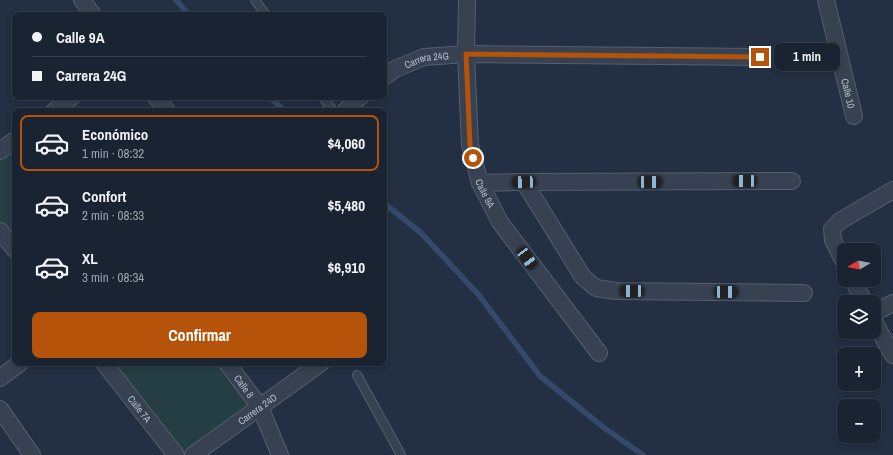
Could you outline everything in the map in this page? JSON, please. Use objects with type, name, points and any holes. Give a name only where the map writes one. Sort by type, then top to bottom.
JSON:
[{"type":"street","points":[[82,0],[91,12]]},
{"type":"street","name":"Calle 9A","points":[[467,0],[466,54],[470,145],[480,183],[500,222],[599,353]]},
{"type":"street","name":"Calle 10","points":[[826,0],[854,116]]},
{"type":"street","name":"Carrera 24G","points":[[387,76],[395,69],[424,57],[466,54],[760,57]]},
{"type":"street","points":[[58,108],[68,100]]},
{"type":"street","points":[[158,100],[165,108]]},
{"type":"street","points":[[347,108],[357,100]]},
{"type":"street","points":[[0,151],[12,142]]},
{"type":"street","points":[[480,183],[792,181]]},
{"type":"street","points":[[524,182],[582,277],[596,288],[616,291],[804,293]]},
{"type":"street","points":[[837,248],[833,240],[832,229],[840,221],[893,190]]},
{"type":"street","points":[[0,231],[12,246]]},
{"type":"street","points":[[881,309],[893,303]]},
{"type":"street","points":[[881,334],[893,355]]},
{"type":"street","points":[[0,378],[16,366]]},
{"type":"street","name":"Calle 7A","points":[[106,366],[176,455]]},
{"type":"street","name":"Calle 8","points":[[229,366],[260,407],[280,455]]},
{"type":"street","name":"Carrera 24D","points":[[193,455],[317,366]]},
{"type":"street","points":[[0,409],[32,455]]},
{"type":"lane","points":[[255,0],[264,12]]},
{"type":"lane","points":[[357,375],[401,455]]},
{"type":"green space","points":[[12,142],[12,246],[0,231],[0,151]]},
{"type":"green space","points":[[106,366],[229,366],[260,407],[193,455],[176,455]]},
{"type":"waterway","points":[[176,0],[186,12]]},
{"type":"waterway","points":[[273,100],[281,108]]},
{"type":"waterway","points":[[387,205],[421,233],[478,294],[540,376],[603,427],[643,455]]},
{"type":"route","points":[[473,158],[470,145],[466,54],[760,57]]}]
